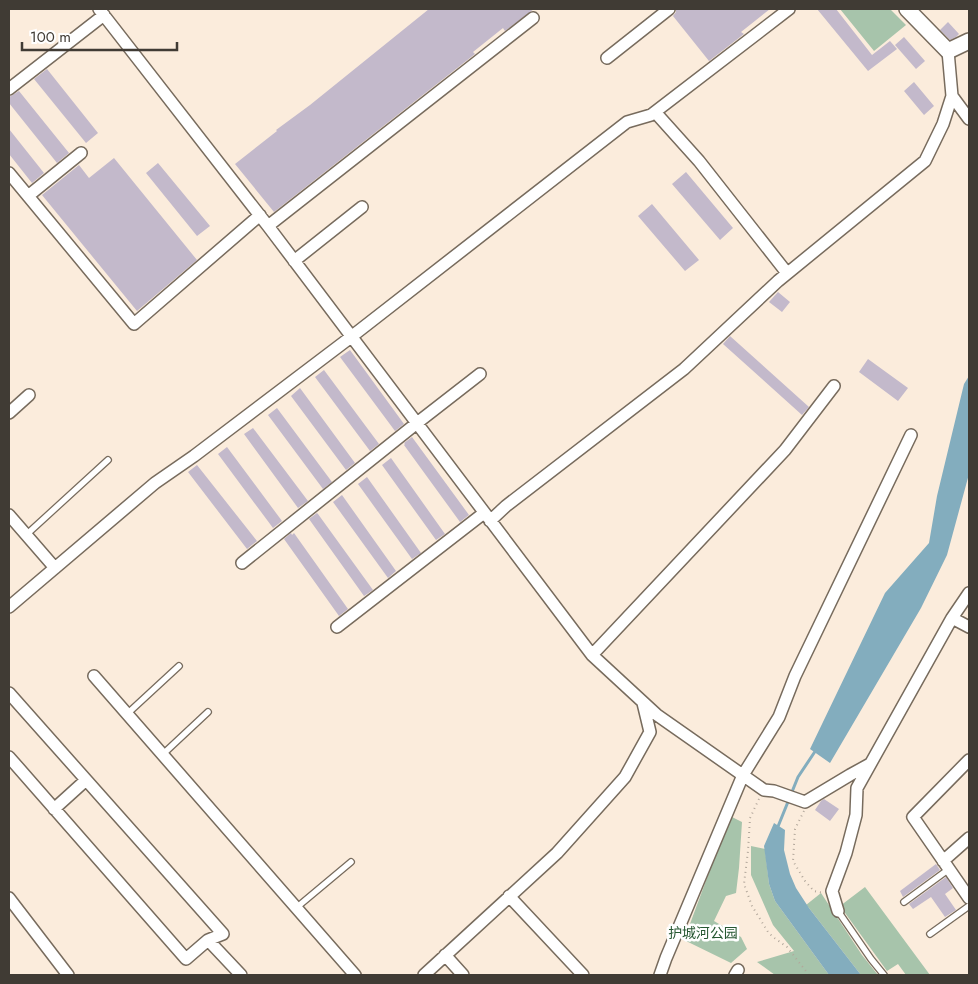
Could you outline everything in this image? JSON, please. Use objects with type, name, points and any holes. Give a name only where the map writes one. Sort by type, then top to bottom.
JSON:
[{"type":"main road","points":[[907,9],[948,51],[969,41]]},
{"type":"street","points":[[607,58],[669,9]]},
{"type":"street","points":[[9,607],[155,484],[352,337],[627,122],[651,115],[789,9]]},
{"type":"street","points":[[9,89],[102,12],[260,215],[592,656],[657,715],[743,775],[769,790],[807,801],[870,764]]},
{"type":"street","points":[[268,226],[533,18]]},
{"type":"street","points":[[337,627],[487,517],[506,506],[684,369],[787,273],[925,161],[943,124],[952,96],[948,51]]},
{"type":"street","points":[[952,96],[969,119]]},
{"type":"street","points":[[655,112],[698,161],[787,273]]},
{"type":"street","points":[[28,196],[81,153]]},
{"type":"street","points":[[9,173],[134,324],[260,215]]},
{"type":"street","points":[[294,261],[362,207]]},
{"type":"street","points":[[242,563],[480,374]]},
{"type":"street","points":[[592,656],[785,450],[834,386]]},
{"type":"street","points":[[9,413],[28,395]]},
{"type":"street","points":[[660,975],[743,775],[779,717],[794,676],[911,435]]},
{"type":"street","points":[[9,515],[55,568]]},
{"type":"street","points":[[838,911],[832,891],[846,853],[856,815],[857,788],[952,618],[969,593]]},
{"type":"street","points":[[952,618],[969,627]]},
{"type":"street","points":[[94,676],[355,975]]},
{"type":"street","points":[[9,693],[222,934],[208,940],[186,959],[9,757]]},
{"type":"street","points":[[424,975],[556,853],[625,777],[650,732],[643,703]]},
{"type":"street","points":[[969,760],[913,817],[969,898]]},
{"type":"street","points":[[54,809],[86,780]]},
{"type":"street","points":[[946,865],[969,838]]},
{"type":"street","points":[[509,896],[584,975]]},
{"type":"street","points":[[9,898],[68,975]]},
{"type":"street","points":[[208,940],[241,975]]},
{"type":"street","points":[[445,955],[463,975]]},
{"type":"lane","points":[[26,535],[108,460]]},
{"type":"lane","points":[[127,714],[179,666]]},
{"type":"lane","points":[[162,755],[208,712]]},
{"type":"lane","points":[[296,908],[352,862]]},
{"type":"lane","points":[[904,902],[946,865]]},
{"type":"lane","points":[[930,934],[969,906]]},
{"type":"lane","points":[[838,911],[884,975]]},
{"type":"path","points":[[769,790],[750,818],[744,884],[752,906],[768,932],[787,947],[810,975]]},
{"type":"path","points":[[807,801],[795,829],[793,861],[804,881],[814,891],[833,894]]},
{"type":"green space","points":[[840,9],[890,9],[906,25],[874,51]]},
{"type":"green space","name":"护城河公园","points":[[730,816],[742,822],[736,893],[726,896],[714,921],[741,937],[747,949],[731,963],[684,940]]},
{"type":"green space","name":"护城河公园","points":[[751,846],[765,849],[769,884],[775,901],[829,975],[775,975],[757,962],[794,951],[773,925],[751,875]]},
{"type":"green space","points":[[865,887],[930,975],[906,975],[898,964],[887,971],[840,906]]},
{"type":"green space","points":[[821,893],[862,955],[878,975],[861,975],[806,905]]},
{"type":"water","points":[[969,376],[969,474],[947,555],[921,608],[830,763],[810,749],[885,593],[929,543],[937,496],[964,384]]},
{"type":"water","points":[[774,823],[785,830],[784,850],[790,874],[796,888],[809,908],[861,975],[829,975],[775,901],[769,884],[764,846]]},
{"type":"building","points":[[429,9],[534,9],[505,31],[503,28],[473,52],[475,54],[274,212],[235,164]]},
{"type":"building","points":[[676,9],[770,9],[741,32],[744,34],[709,61],[673,16]]},
{"type":"building","points":[[817,9],[836,9],[872,55],[890,41],[897,49],[868,71]]},
{"type":"building","points":[[948,22],[959,34],[950,40],[940,30]]},
{"type":"building","points":[[904,37],[925,61],[916,69],[895,45]]},
{"type":"building","points":[[47,69],[98,133],[86,143],[34,79]]},
{"type":"building","points":[[914,82],[934,106],[924,115],[904,91]]},
{"type":"building","points":[[19,91],[69,153],[57,163],[9,103],[9,97]]},
{"type":"building","points":[[9,129],[44,173],[32,183],[9,154]]},
{"type":"building","points":[[114,158],[197,260],[137,311],[42,195],[79,165],[89,178]]},
{"type":"building","points":[[158,163],[210,226],[197,236],[146,173]]},
{"type":"building","points":[[686,172],[733,228],[720,240],[672,184]]},
{"type":"building","points":[[652,204],[699,260],[685,271],[638,216]]},
{"type":"building","points":[[778,292],[790,302],[782,312],[769,302]]},
{"type":"building","points":[[730,336],[809,407],[802,415],[723,344]]},
{"type":"building","points":[[350,350],[404,424],[395,431],[340,357]]},
{"type":"building","points":[[868,359],[908,388],[898,401],[859,372]]},
{"type":"building","points":[[324,370],[379,444],[370,451],[315,377]]},
{"type":"building","points":[[300,388],[355,463],[346,470],[291,396]]},
{"type":"building","points":[[277,408],[332,482],[323,489],[268,415]]},
{"type":"building","points":[[253,428],[308,501],[298,508],[244,434]]},
{"type":"building","points":[[412,437],[469,515],[460,522],[404,445]]},
{"type":"building","points":[[227,447],[282,521],[273,528],[218,454]]},
{"type":"building","points":[[391,458],[445,534],[436,540],[382,465]]},
{"type":"building","points":[[197,465],[257,541],[247,549],[188,472]]},
{"type":"building","points":[[367,477],[421,553],[412,559],[358,484]]},
{"type":"building","points":[[342,495],[396,571],[388,578],[333,502]]},
{"type":"building","points":[[317,513],[373,590],[364,596],[309,519]]},
{"type":"building","points":[[291,533],[292,535],[294,533],[348,609],[339,616],[284,539]]},
{"type":"building","points":[[824,799],[839,809],[830,821],[815,810]]},
{"type":"building","points":[[936,864],[940,870],[903,897],[900,891]]},
{"type":"building","points":[[946,877],[953,888],[945,894],[956,910],[945,917],[931,897],[913,909],[909,904]]},
{"type":"waterway","points":[[777,829],[798,777],[816,750]]}]
